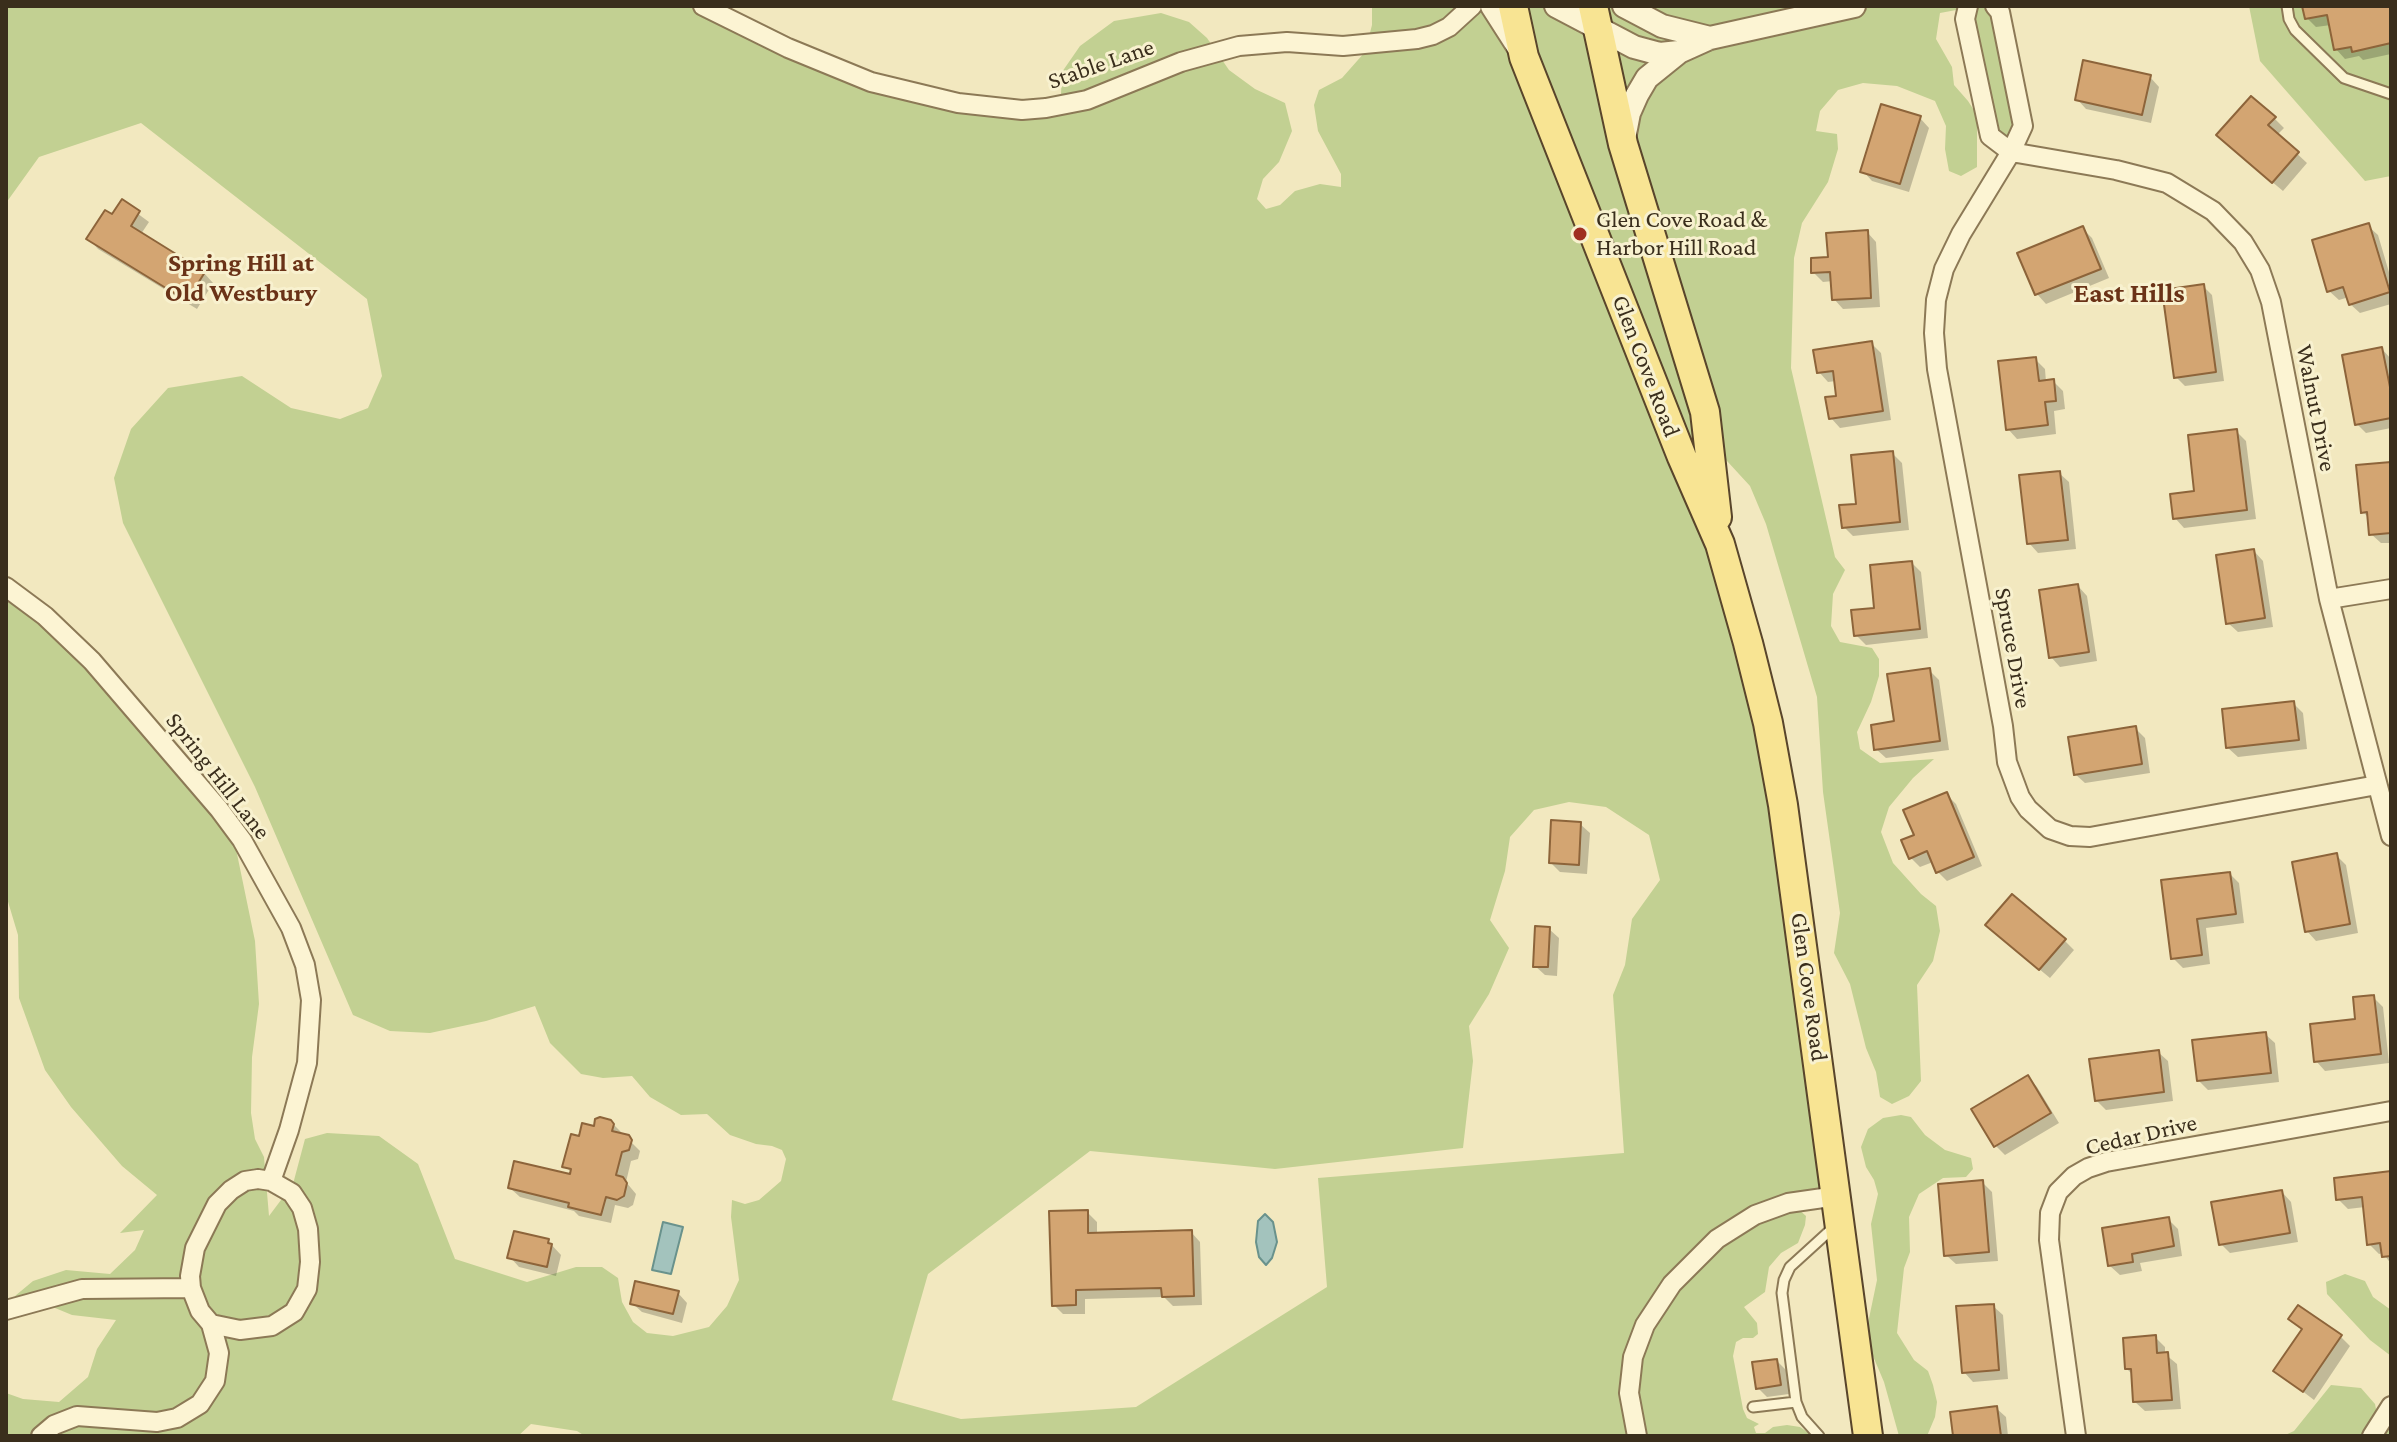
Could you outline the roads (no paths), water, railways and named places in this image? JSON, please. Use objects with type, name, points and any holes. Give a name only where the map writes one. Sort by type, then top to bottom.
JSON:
[{"type":"main road","name":"Glen Cove Road","points":[[1513,6],[1524,57],[1682,457],[1720,544],[1748,643],[1776,764],[1794,877],[1868,1436]]},
{"type":"main road","name":"Glen Cove Road","points":[[1597,18],[1623,144],[1705,412],[1720,544]]},
{"type":"street","name":"Stable Lane","points":[[703,6],[788,48],[871,82],[958,103],[1022,110],[1087,100],[1181,62],[1239,46],[1287,42],[1343,46],[1417,39],[1449,27],[1472,6]]},
{"type":"street","points":[[1492,6],[1524,57]]},
{"type":"street","points":[[1556,6],[1597,18],[1653,54],[1679,52]]},
{"type":"street","points":[[1624,6],[1662,26],[1710,38]]},
{"type":"street","points":[[1623,144],[1629,113],[1647,78],[1679,52],[1710,38],[1854,6]]},
{"type":"street","points":[[1968,6],[1965,19],[1990,136],[2011,152]]},
{"type":"street","name":"Spruce Drive","points":[[1995,6],[2000,12],[2023,126],[1944,269],[1936,300],[1934,333],[1937,369],[2007,762],[2020,797],[2050,829],[2070,836],[2090,837],[2377,785]]},
{"type":"street","name":"Walnut Drive","points":[[2011,152],[2116,170],[2167,183],[2213,211],[2243,242],[2260,270],[2271,302],[2329,599],[2391,836]]},
{"type":"street","name":"Spring Hill Lane","points":[[6,587],[45,616],[92,661],[219,809],[242,840],[291,928],[305,965],[311,1000],[307,1063],[271,1181]]},
{"type":"street","points":[[2329,599],[2391,589]]},
{"type":"street","name":"Cedar Drive","points":[[2076,1436],[2049,1240],[2050,1213],[2058,1192],[2074,1176],[2106,1162],[2391,1111]]},
{"type":"street","points":[[41,1436],[54,1425],[77,1416],[157,1422],[177,1418],[200,1404],[215,1381],[219,1353],[211,1324],[200,1311],[191,1288],[195,1248],[217,1204],[231,1190],[245,1181],[271,1181],[292,1193],[302,1208],[308,1229],[310,1262],[307,1289],[294,1312],[272,1326],[240,1330],[211,1324]]},
{"type":"street","points":[[1637,1436],[1629,1393],[1633,1357],[1645,1325],[1672,1284],[1717,1239],[1755,1215],[1788,1203],[1839,1208]]},
{"type":"street","points":[[6,1310],[82,1289],[191,1288]]},
{"type":"street","points":[[2372,1436],[2391,1406]]},
{"type":"lane","points":[[2287,6],[2295,30],[2344,78],[2391,94]]},
{"type":"lane","points":[[1819,1436],[1802,1417],[1796,1402],[1783,1308],[1784,1280],[1790,1267],[1839,1208]]},
{"type":"lane","points":[[1753,1407],[1796,1402]]},
{"type":"water","points":[[1265,1214],[1273,1222],[1277,1242],[1266,1265],[1259,1257],[1256,1242],[1258,1221]]},
{"type":"water","points":[[663,1222],[683,1227],[671,1274],[652,1270]]},
{"type":"place","name":"Glen Cove Road & Harbor Hill Road","points":[[1580,234]]},
{"type":"district","name":"Spring Hill at Old Westbury","points":[[241,278]]},
{"type":"district","name":"East Hills","points":[[2129,293]]}]
